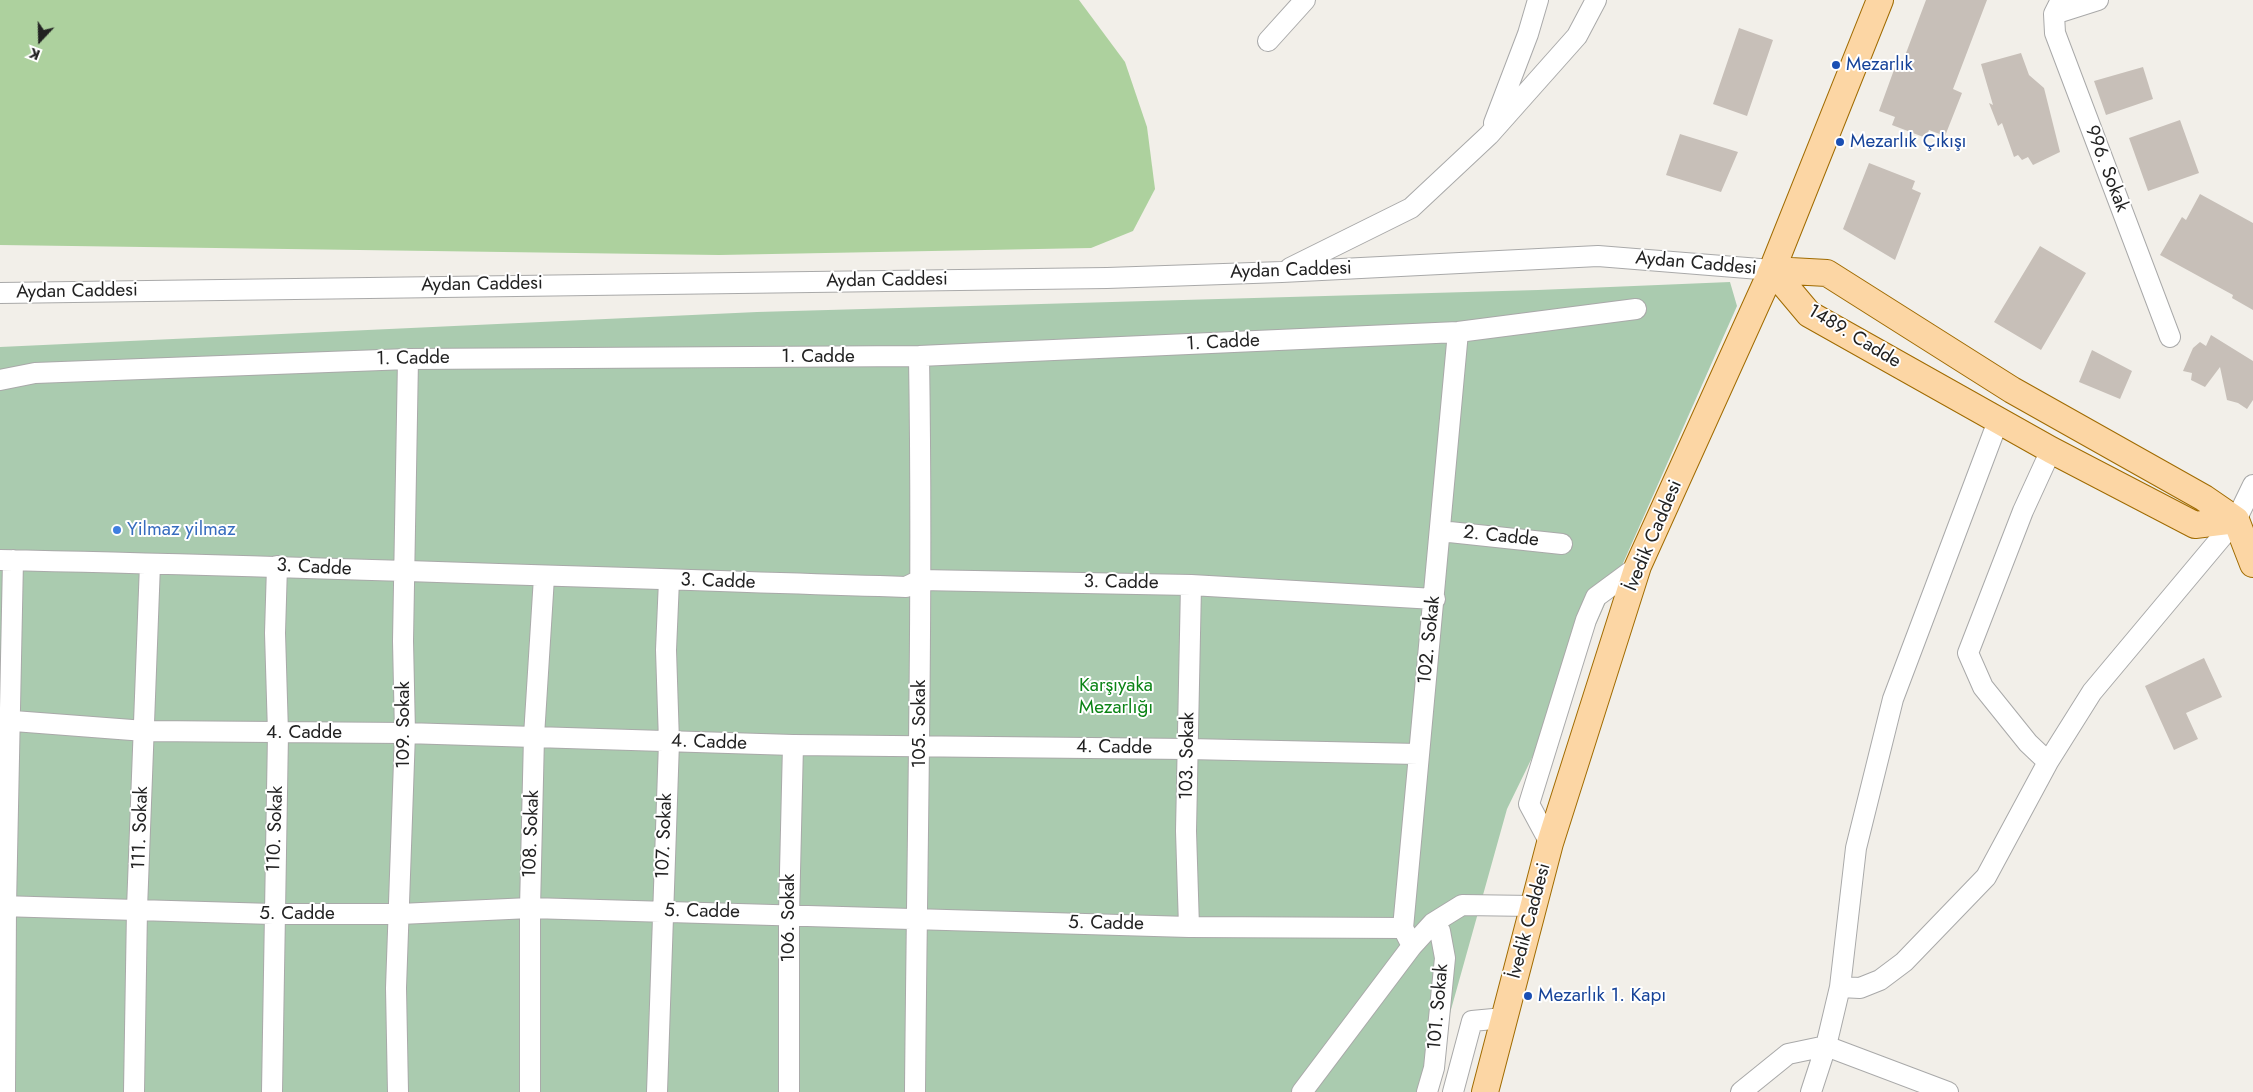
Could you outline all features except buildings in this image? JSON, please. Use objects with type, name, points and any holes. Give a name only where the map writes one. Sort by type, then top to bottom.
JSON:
[{"type":"main road","name":"İvedik Caddesi","points":[[1485,1092],[1550,843],[1638,566],[1772,270],[1880,0]]},
{"type":"main road","name":"1489. Cadde","points":[[1772,270],[1827,273],[2012,390],[2204,498],[2236,520]]},
{"type":"main road","name":"1489. Cadde","points":[[1772,270],[1809,314],[2050,450],[2195,525],[2236,520]]},
{"type":"main road","points":[[1998,421],[2012,390]]},
{"type":"main road","points":[[2236,520],[2253,564]]},
{"type":"street","points":[[1268,41],[1305,0]]},
{"type":"street","points":[[1489,134],[1528,34],[1538,0]]},
{"type":"street","points":[[1282,272],[1411,208],[1489,134],[1576,36],[1596,0]]},
{"type":"street","points":[[2058,7],[2098,0]]},
{"type":"street","name":"996. Sokak","points":[[2058,7],[2055,33],[2170,337]]},
{"type":"street","name":"Aydan Caddesi","points":[[0,293],[1107,278],[1282,272],[1598,256],[1772,270]]},
{"type":"street","name":"1. Cadde","points":[[0,380],[35,373],[408,359],[919,356],[1458,332],[1636,308]]},
{"type":"street","name":"102. Sokak","points":[[1403,928],[1418,754],[1435,600],[1458,332]]},
{"type":"street","name":"105. Sokak","points":[[916,1092],[916,920],[920,746],[919,356]]},
{"type":"street","name":"109. Sokak","points":[[398,1092],[396,988],[405,733],[403,641],[408,359]]},
{"type":"street","points":[[1811,1092],[1826,1046],[1840,987],[1856,848],[1893,699],[1998,421]]},
{"type":"street","points":[[2048,762],[2028,743],[1983,687],[1968,654],[2023,511],[2050,450]]},
{"type":"street","points":[[1840,987],[1860,988],[1880,980],[1904,962],[1986,877],[2048,762],[2092,692],[2236,520],[2253,485]]},
{"type":"street","name":"2. Cadde","points":[[1440,531],[1562,544]]},
{"type":"street","points":[[5,1092],[3,906],[6,560]]},
{"type":"street","name":"3. Cadde","points":[[6,560],[277,566],[544,577],[906,587],[920,580],[1191,585],[1435,600]]},
{"type":"street","name":"111. Sokak","points":[[134,1092],[137,909],[150,564]]},
{"type":"street","name":"110. Sokak","points":[[272,1092],[273,914],[278,733],[275,633],[277,566]]},
{"type":"street","name":"108. Sokak","points":[[530,1092],[530,908],[534,736],[544,577]]},
{"type":"street","name":"107. Sokak","points":[[658,1092],[662,911],[669,742],[666,650],[670,580]]},
{"type":"street","name":"103. Sokak","points":[[1189,927],[1186,831],[1191,585]]},
{"type":"street","name":"4. Cadde","points":[[5,720],[145,731],[405,733],[792,745],[1188,749],[1418,754]]},
{"type":"street","name":"106. Sokak","points":[[789,1092],[789,914],[792,745]]},
{"type":"street","points":[[1302,1092],[1412,946],[1433,923],[1462,905],[1533,906]]},
{"type":"street","name":"5. Cadde","points":[[3,906],[273,914],[400,914],[530,908],[1189,927],[1403,928]]},
{"type":"street","name":"101. Sokak","points":[[1427,1092],[1434,1068],[1445,958],[1440,931],[1433,923]]},
{"type":"street","points":[[1403,928],[1412,946]]},
{"type":"street","points":[[1453,1092],[1472,1020],[1504,1018]]},
{"type":"street","points":[[1741,1092],[1788,1054],[1826,1046],[1948,1092]]},
{"type":"green space","points":[[0,0],[1079,0],[1125,62],[1147,127],[1155,189],[1133,231],[1091,248],[719,255],[0,245]]},
{"type":"green space","name":"Karşıyaka Mezarlığı","points":[[1730,282],[1737,306],[1585,649],[1507,809],[1428,1092],[0,1092],[0,347],[757,312],[1538,290]]},
{"type":"place","name":"Mezarlık","points":[[1836,65]]},
{"type":"place","name":"Mezarlık Çıkışı","points":[[1840,142]]},
{"type":"place","name":"Yilmaz yilmaz","points":[[117,530]]},
{"type":"place","name":"Mezarlık 1. Kapı","points":[[1528,996]]}]
